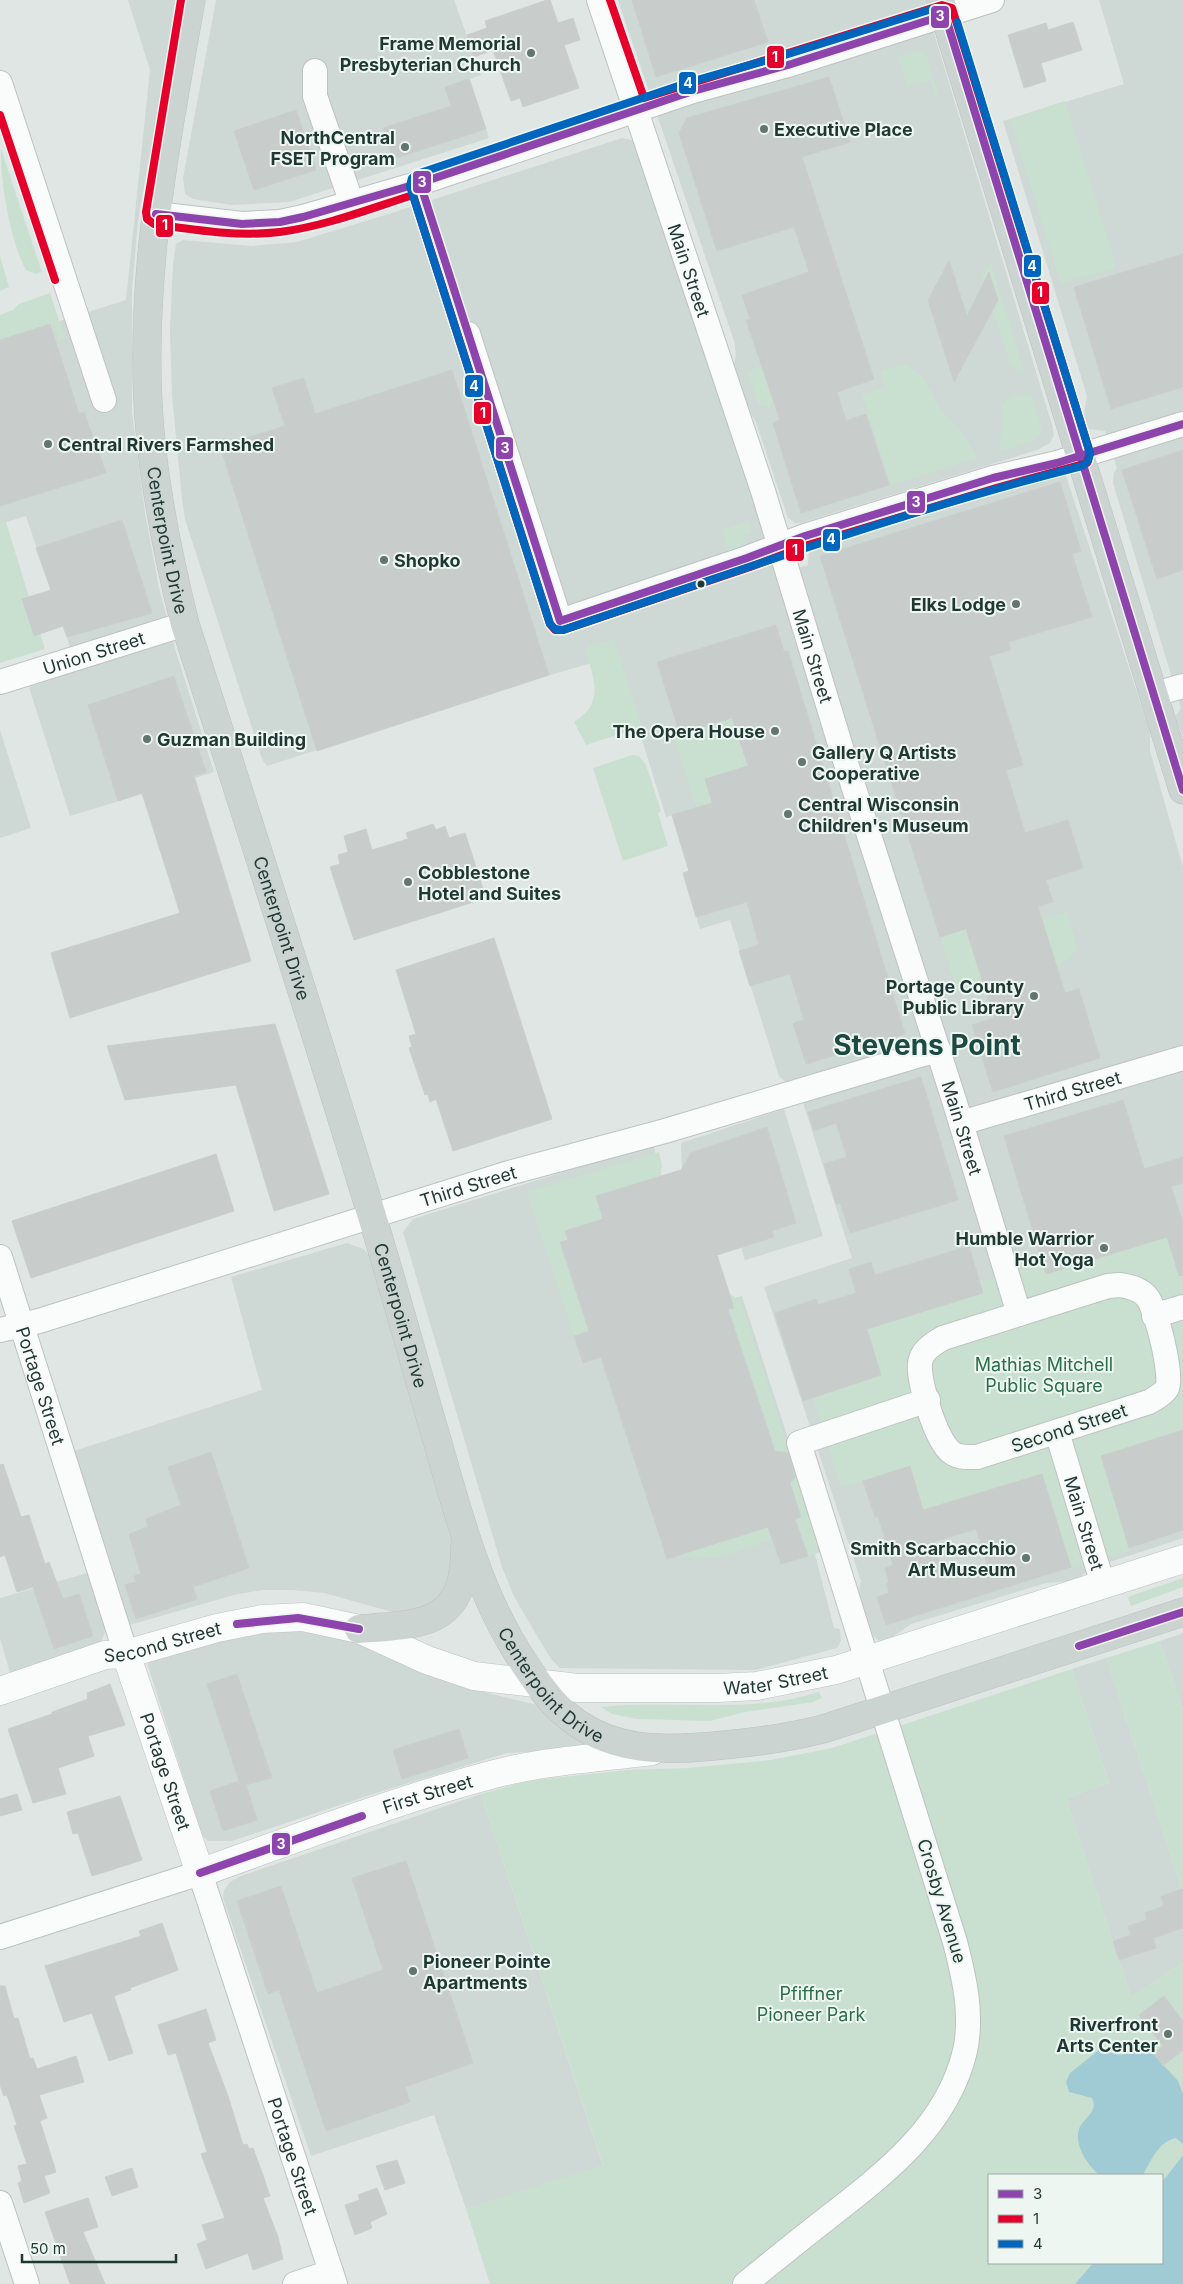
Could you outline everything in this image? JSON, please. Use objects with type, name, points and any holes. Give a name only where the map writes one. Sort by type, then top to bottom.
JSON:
[{"type":"main road","name":"Centerpoint Drive","points":[[191,0],[156,214],[149,299],[150,429],[167,553],[186,624],[372,1217],[464,1535],[494,1613],[539,1685],[559,1710],[588,1730],[628,1745],[666,1750]]},
{"type":"main road","points":[[942,7],[1183,790]]},
{"type":"main road","points":[[359,1629],[408,1626],[420,1623],[442,1611],[460,1590],[464,1577],[464,1535]]},
{"type":"main road","points":[[666,1750],[766,1741],[798,1735],[882,1710],[1183,1612]]},
{"type":"street","name":"Main Street","points":[[599,0],[638,110],[780,545],[843,754],[939,1051],[1020,1314]]},
{"type":"street","points":[[156,214],[232,223],[258,224],[280,222],[352,204],[942,7],[992,0]]},
{"type":"street","points":[[315,71],[316,96],[352,204]]},
{"type":"street","points":[[0,83],[104,400]]},
{"type":"street","points":[[468,334],[560,621],[780,545],[993,478],[1080,456],[1183,424]]},
{"type":"street","name":"Union Street","points":[[0,682],[186,624]]},
{"type":"street","points":[[1155,694],[1183,686]]},
{"type":"street","name":"Third Street","points":[[11,1328],[509,1173],[664,1132],[922,1054],[939,1051]]},
{"type":"street","name":"Third Street","points":[[961,1123],[1183,1058]]},
{"type":"street","name":"Portage Street","points":[[0,1257],[11,1328],[126,1654],[333,2278]]},
{"type":"street","name":"Second Street","points":[[1108,1286],[1129,1286],[1148,1298],[1154,1316],[1169,1371],[1166,1388],[1160,1396],[1149,1402],[977,1457],[964,1457],[952,1454],[944,1446],[937,1434],[921,1375],[920,1362],[924,1352],[932,1344],[1108,1286]]},
{"type":"street","points":[[1154,1316],[1183,1307]]},
{"type":"street","name":"Crosby Avenue","points":[[745,2284],[867,2188],[914,2145],[946,2101],[958,2075],[965,2049],[967,2002],[964,1978],[935,1876],[799,1444],[928,1400]]},
{"type":"street","name":"Main Street","points":[[1057,1432],[1104,1585]]},
{"type":"street","name":"Water Street","points":[[359,1629],[452,1670],[474,1676],[578,1688],[718,1688],[757,1686],[788,1681],[866,1660],[1183,1559]]},
{"type":"street","name":"Second Street","points":[[0,1691],[105,1655],[126,1654],[217,1628],[262,1619],[303,1617],[359,1629]]},
{"type":"street","name":"First Street","points":[[0,1937],[200,1873],[393,1806],[487,1776],[579,1760],[666,1750]]},
{"type":"street","points":[[0,2203],[27,2284]]},
{"type":"street","points":[[295,2284],[333,2278]]},
{"type":"shaded area","points":[[128,0],[176,0],[138,221],[132,289],[132,412],[145,513],[159,588],[176,652],[214,772],[70,816],[29,687],[78,671],[26,516],[0,524],[0,340],[126,300],[150,70]]},
{"type":"shaded area","points":[[216,0],[454,0],[481,75],[470,79],[489,138],[289,202],[232,205],[193,199],[185,194],[183,178]]},
{"type":"shaded area","points":[[618,0],[924,0],[1052,425],[1054,435],[1050,443],[1037,450],[801,523],[795,523],[788,518],[756,422],[750,412],[734,366],[736,354],[734,341]]},
{"type":"shaded area","points":[[1099,0],[1183,0],[1183,737],[1176,716],[1181,708],[1113,483],[1114,473],[1117,468],[1105,431],[1089,429],[1083,421],[1087,396],[1003,121],[1124,84]]},
{"type":"shaded area","points":[[622,138],[631,140],[637,145],[778,573],[808,565],[809,552],[817,548],[1055,475],[1066,476],[1150,732],[1150,751],[1183,867],[1183,1538],[1089,1569],[1079,1578],[1070,1581],[1046,1583],[911,1624],[888,1640],[880,1641],[874,1637],[863,1615],[858,1595],[861,1581],[764,1287],[852,1258],[801,1096],[779,1076],[730,920],[700,929],[683,873],[689,871],[672,815],[666,817],[616,656],[543,677],[267,766],[262,759],[185,519],[172,395],[170,330],[173,265],[176,244],[183,240],[252,246],[297,242]]},
{"type":"shaded area","points":[[0,730],[31,828],[0,838]]},
{"type":"shaded area","points":[[784,1109],[823,1236],[745,1260],[741,1247],[718,1255],[682,1169],[681,1143]]},
{"type":"shaded area","points":[[653,1144],[662,1177],[721,1267],[731,1299],[742,1296],[824,1550],[815,1554],[834,1628],[840,1629],[841,1641],[837,1648],[756,1670],[560,1668],[551,1659],[528,1621],[513,1594],[502,1567],[403,1232],[413,1219]]},
{"type":"shaded area","points":[[347,1243],[364,1249],[370,1256],[456,1548],[453,1579],[436,1601],[423,1609],[396,1613],[324,1593],[262,1590],[234,1595],[105,1632],[100,1644],[10,1673],[0,1638],[0,1598],[112,1566],[74,1451],[262,1390],[231,1277]]},
{"type":"shaded area","points":[[265,1629],[310,1631],[347,1637],[420,1671],[467,1688],[541,1706],[613,1748],[507,1753],[373,1794],[232,1841],[208,1841],[202,1836],[148,1666],[149,1660],[216,1639]]},
{"type":"shaded area","points":[[1183,1633],[1183,1710],[1160,1641]]},
{"type":"shaded area","points":[[1106,1658],[1183,1893],[1183,1962],[1131,1997],[1066,1798],[1109,1783],[1072,1669]]},
{"type":"shaded area","points":[[481,1794],[603,2166],[466,2209],[434,2115],[311,2156],[223,1898],[224,1890],[230,1882],[241,1876]]},
{"type":"green space","points":[[914,51],[926,54],[938,94],[935,95],[930,80],[907,85],[898,57]]},
{"type":"green space","points":[[1065,101],[1116,265],[1113,269],[1061,283],[1010,119]]},
{"type":"green space","points":[[1,149],[42,272],[36,274],[26,270],[15,243],[4,194]]},
{"type":"green space","points":[[0,256],[9,287],[0,291]]},
{"type":"green space","points":[[991,263],[1023,372],[1010,364],[982,277]]},
{"type":"green space","points":[[50,293],[65,339],[59,341],[54,323],[0,340],[0,315],[13,310],[19,304]]},
{"type":"green space","points":[[900,365],[908,365],[923,377],[939,407],[963,434],[978,458],[891,485],[862,395],[885,387],[880,371]]},
{"type":"green space","points":[[754,368],[763,369],[773,402],[768,407],[758,405],[748,374]]},
{"type":"green space","points":[[1013,396],[1031,396],[1042,431],[1035,440],[999,452],[1002,430],[1002,404]]},
{"type":"green space","points":[[748,521],[751,532],[744,535],[746,545],[729,551],[722,530]]},
{"type":"green space","points":[[6,522],[45,649],[0,663],[0,524]]},
{"type":"green space","points":[[614,639],[642,727],[586,745],[574,722],[584,714],[594,698],[594,680],[586,650],[590,646]]},
{"type":"green space","points":[[732,718],[748,766],[705,779],[712,803],[696,808],[674,736]]},
{"type":"green space","points":[[632,755],[639,756],[646,765],[661,811],[658,813],[668,846],[623,861],[593,768]]},
{"type":"green space","points":[[1067,912],[1077,947],[1057,969],[1042,919]]},
{"type":"green space","points":[[966,929],[985,989],[962,995],[957,991],[940,937]]},
{"type":"green space","points":[[659,1152],[662,1165],[660,1177],[596,1196],[603,1219],[566,1230],[568,1240],[561,1242],[589,1331],[574,1336],[527,1192]]},
{"type":"green space","name":"Mathias Mitchell Public Square","points":[[1167,1236],[1183,1282],[1183,1430],[1101,1456],[1130,1551],[1071,1569],[1042,1474],[923,1510],[910,1466],[841,1488],[813,1398],[881,1375],[867,1329],[983,1293],[980,1282],[1042,1262],[1046,1274]]},
{"type":"green space","points":[[730,1294],[739,1300],[743,1306],[790,1453],[775,1451],[728,1309],[734,1307]]},
{"type":"green space","points":[[797,1475],[819,1547],[818,1552],[808,1556],[795,1519],[790,1483]]},
{"type":"green space","points":[[768,1527],[772,1539],[726,1555],[703,1559],[680,1555]]},
{"type":"green space","points":[[1183,1578],[1183,1587],[1131,1606],[1128,1598],[1130,1596]]},
{"type":"green space","points":[[1160,1641],[1183,1710],[1183,1893],[1106,1658]]},
{"type":"green space","name":"Pfiffner Pioneer Park","points":[[1072,1669],[1109,1783],[1066,1798],[1131,1997],[1183,1962],[1183,2155],[1163,2181],[1163,2174],[988,2174],[988,2264],[1092,2264],[1075,2284],[490,2284],[466,2209],[603,2165],[481,1794],[527,1781],[627,1770],[688,1768],[771,1760],[832,1748]]},
{"type":"green space","points":[[819,1692],[822,1698],[813,1702],[745,1712],[710,1721],[637,1719],[612,1714],[601,1707],[628,1705],[738,1705],[792,1699]]},
{"type":"water","points":[[1143,2043],[1178,2081],[1183,2094],[1183,2144],[1176,2138],[1165,2143],[1156,2153],[1144,2174],[1098,2174],[1083,2155],[1078,2142],[1079,2129],[1092,2111],[1094,2103],[1092,2098],[1069,2092],[1066,2082],[1070,2073],[1099,2050],[1121,2055],[1135,2050],[1139,2044]]},
{"type":"water","points":[[1183,2155],[1183,2284],[1075,2284],[1092,2264],[1163,2264],[1163,2181]]},
{"type":"building","name":"Frame Memorial Presbyterian Church","points":[[550,0],[558,23],[573,18],[580,40],[564,45],[579,88],[523,107],[520,98],[511,101],[493,50],[474,57],[467,35],[487,28],[485,21]]},
{"type":"building","points":[[632,0],[754,0],[768,42],[656,77]]},
{"type":"building","points":[[1073,22],[1082,50],[1041,63],[1046,81],[1024,88],[1008,35],[1046,23],[1048,30]]},
{"type":"building","points":[[829,77],[850,142],[802,157],[874,379],[837,392],[846,421],[866,414],[889,485],[801,513],[773,423],[780,420],[746,320],[750,319],[742,295],[809,272],[794,227],[717,251],[679,133],[687,118]]},
{"type":"building","points":[[469,79],[486,129],[393,159],[383,128],[451,106],[445,87]]},
{"type":"building","points":[[296,110],[316,170],[254,190],[234,131]]},
{"type":"building","points":[[1183,254],[1183,387],[1111,409],[1074,287]]},
{"type":"building","points":[[949,261],[967,316],[989,272],[998,300],[954,382],[928,300]]},
{"type":"building","name":"Central Rivers Farmshed","points":[[50,324],[79,414],[84,412],[106,473],[0,506],[0,340]]},
{"type":"building","name":"Shopko","points":[[452,370],[549,675],[317,751],[220,446],[285,426],[272,388],[304,378],[315,414]]},
{"type":"building","points":[[1183,450],[1183,570],[1157,579],[1122,470]]},
{"type":"building","points":[[1060,482],[1081,551],[1072,554],[1092,617],[1008,642],[1011,650],[989,656],[1023,765],[1006,770],[1025,833],[1068,820],[1083,868],[1046,880],[1053,902],[1038,907],[1065,993],[1079,989],[1100,1058],[993,1092],[972,1025],[994,1018],[966,929],[940,937],[820,556]]},
{"type":"building","points":[[122,520],[152,613],[67,637],[63,626],[34,636],[22,599],[51,590],[36,548]]},
{"type":"building","points":[[776,625],[784,652],[788,651],[905,1034],[806,1064],[793,1023],[804,1020],[790,974],[750,986],[739,951],[759,945],[747,902],[696,917],[683,873],[689,871],[672,815],[712,803],[705,779],[748,766],[732,718],[680,734],[657,662]]},
{"type":"building","points":[[174,676],[206,772],[194,776],[251,961],[70,1018],[51,953],[180,913],[142,793],[118,801],[88,705]]},
{"type":"building","name":"Cobblestone Hotel and Suites","points":[[433,824],[436,830],[445,826],[449,838],[465,833],[486,898],[354,940],[330,867],[340,864],[338,855],[348,852],[344,836],[366,829],[372,850],[408,839],[406,833]]},
{"type":"building","points":[[494,938],[552,1119],[453,1151],[436,1099],[430,1102],[428,1094],[425,1095],[409,1048],[412,1047],[409,1036],[416,1034],[396,970]]},
{"type":"building","points":[[275,1024],[329,1194],[274,1211],[236,1085],[125,1100],[107,1046]]},
{"type":"building","points":[[921,1077],[958,1200],[850,1233],[840,1203],[836,1204],[824,1164],[847,1157],[836,1123],[814,1131],[808,1112]]},
{"type":"building","points":[[1123,1100],[1144,1169],[1183,1157],[1183,1183],[1171,1186],[1183,1223],[1183,1275],[1179,1276],[1167,1237],[1046,1274],[1004,1136]]},
{"type":"building","points":[[767,1127],[796,1223],[772,1231],[774,1237],[717,1255],[734,1308],[728,1309],[775,1451],[788,1453],[795,1477],[790,1483],[801,1517],[795,1519],[808,1556],[781,1564],[768,1527],[667,1559],[601,1357],[583,1363],[574,1336],[589,1331],[560,1242],[568,1240],[565,1231],[603,1219],[596,1196],[681,1170],[691,1153]]},
{"type":"building","points":[[216,1154],[234,1211],[31,1278],[12,1221]]},
{"type":"building","points":[[969,1246],[983,1293],[867,1329],[881,1375],[803,1401],[775,1313],[816,1299],[818,1305],[856,1293],[849,1269],[871,1262],[875,1275]]},
{"type":"building","points":[[1183,1430],[1183,1530],[1129,1548],[1101,1456]]},
{"type":"building","points":[[211,1452],[249,1568],[193,1587],[197,1599],[136,1619],[125,1585],[136,1582],[134,1576],[141,1574],[129,1534],[148,1527],[146,1519],[181,1505],[168,1467]]},
{"type":"building","points":[[3,1464],[21,1517],[29,1515],[45,1564],[49,1562],[63,1599],[79,1594],[93,1636],[54,1649],[33,1587],[17,1592],[5,1555],[0,1557],[0,1465]]},
{"type":"building","points":[[910,1466],[923,1510],[1042,1474],[1071,1567],[886,1625],[877,1597],[889,1593],[886,1584],[889,1582],[885,1568],[893,1565],[878,1516],[875,1517],[863,1481]],"holes":[[[976,1529],[988,1567],[945,1580],[933,1542]]]},
{"type":"building","points":[[237,1674],[272,1778],[246,1785],[257,1820],[223,1831],[210,1791],[239,1781],[207,1684]]},
{"type":"building","points":[[110,1684],[125,1725],[88,1736],[94,1756],[58,1768],[66,1794],[33,1803],[8,1729],[88,1699],[87,1693]]},
{"type":"building","points":[[459,1729],[468,1758],[402,1779],[393,1750]]},
{"type":"building","points":[[17,1794],[22,1810],[0,1816],[0,1799]]},
{"type":"building","points":[[120,1796],[142,1860],[92,1876],[78,1833],[73,1834],[67,1812]]},
{"type":"building","points":[[406,1861],[473,2063],[405,2087],[410,2102],[326,2131],[279,1990],[268,1994],[237,1901],[281,1886],[317,1993],[383,1970],[352,1878]]},
{"type":"building","points":[[1183,1889],[1183,1928],[1153,1938],[1156,1948],[1119,1960],[1113,1941],[1131,1935],[1128,1926],[1147,1920],[1145,1913],[1164,1906],[1161,1896]]},
{"type":"building","points":[[162,1923],[178,1970],[114,1996],[133,2053],[109,2061],[92,2013],[64,2022],[45,1966],[141,1936],[139,1931]]},
{"type":"building","points":[[0,1986],[5,1986],[14,2019],[18,2018],[30,2059],[33,2058],[37,2069],[76,2056],[84,2082],[39,2095],[47,2118],[40,2121],[56,2172],[44,2176],[50,2193],[24,2203],[18,2183],[22,2181],[18,2166],[27,2164],[14,2126],[17,2125],[7,2095],[4,2096],[0,2085]]},
{"type":"building","name":"Riverfront Arts Center","points":[[1164,1996],[1183,2021],[1183,2050],[1163,2066],[1154,2053],[1163,2046],[1139,2015]]},
{"type":"building","points":[[206,2009],[216,2040],[208,2043],[228,2096],[243,2145],[247,2144],[249,2149],[253,2148],[263,2175],[270,2196],[263,2198],[278,2237],[283,2259],[253,2270],[248,2253],[206,2269],[197,2244],[207,2240],[202,2225],[225,2218],[201,2154],[207,2152],[176,2053],[168,2055],[158,2025]]},
{"type":"building","points":[[397,2160],[405,2183],[385,2190],[376,2166]]},
{"type":"building","points":[[132,2168],[138,2187],[112,2196],[105,2177]]},
{"type":"building","points":[[377,2188],[387,2214],[370,2222],[372,2228],[355,2235],[345,2205],[360,2200],[358,2195]]},
{"type":"building","points":[[88,2198],[98,2227],[83,2232],[105,2284],[70,2284],[45,2212]]},
{"type":"transit line","name":"1","points":[[181,0],[146,212],[147,219],[154,224],[217,232],[248,234],[280,232],[331,221],[413,195],[550,624],[555,630],[563,630],[750,567],[808,545],[996,488],[1087,463],[1090,453],[952,8],[942,5],[644,98],[610,0]]},
{"type":"transit line","name":"4","points":[[932,9],[785,55],[690,82],[417,174],[412,178],[410,186],[550,624],[555,629],[563,630],[886,522],[1016,483],[1082,466],[1088,461],[1090,453],[957,22]]},
{"type":"transit line","name":"3","points":[[156,214],[242,224],[280,222],[303,217],[420,183],[693,91],[788,65],[945,15],[1183,790]]},
{"type":"transit line","name":"1","points":[[0,115],[55,280]]},
{"type":"transit line","name":"3","points":[[420,183],[560,621],[747,558],[805,536],[993,478],[1057,463],[1183,424]]},
{"type":"transit line","name":"3","points":[[1079,1646],[1183,1612]]},
{"type":"transit line","name":"3","points":[[237,1624],[298,1618],[359,1629]]},
{"type":"transit line","name":"3","points":[[200,1873],[362,1816]]},
{"type":"place","name":"Frame Memorial Presbyterian Church","points":[[531,53]]},
{"type":"place","name":"Executive Place","points":[[764,129]]},
{"type":"place","name":"NorthCentral FSET Program","points":[[405,147]]},
{"type":"place","name":"Central Rivers Farmshed","points":[[48,444]]},
{"type":"place","name":"Shopko","points":[[384,560]]},
{"type":"place","name":"Elks Lodge","points":[[1016,604]]},
{"type":"place","name":"The Opera House","points":[[775,731]]},
{"type":"place","name":"Guzman Building","points":[[147,739]]},
{"type":"place","name":"Gallery Q Artists Cooperative","points":[[802,762]]},
{"type":"place","name":"Central Wisconsin Children's Museum","points":[[788,814]]},
{"type":"place","name":"Cobblestone Hotel and Suites","points":[[408,882]]},
{"type":"place","name":"Portage County Public Library","points":[[1034,996]]},
{"type":"place","name":"Humble Warrior Hot Yoga","points":[[1104,1248]]},
{"type":"place","name":"Smith Scarbacchio Art Museum","points":[[1026,1558]]},
{"type":"place","name":"Pioneer Pointe Apartments","points":[[413,1971]]},
{"type":"place","name":"Riverfront Arts Center","points":[[1168,2034]]},
{"type":"district","name":"Stevens Point","points":[[927,1045]]}]
